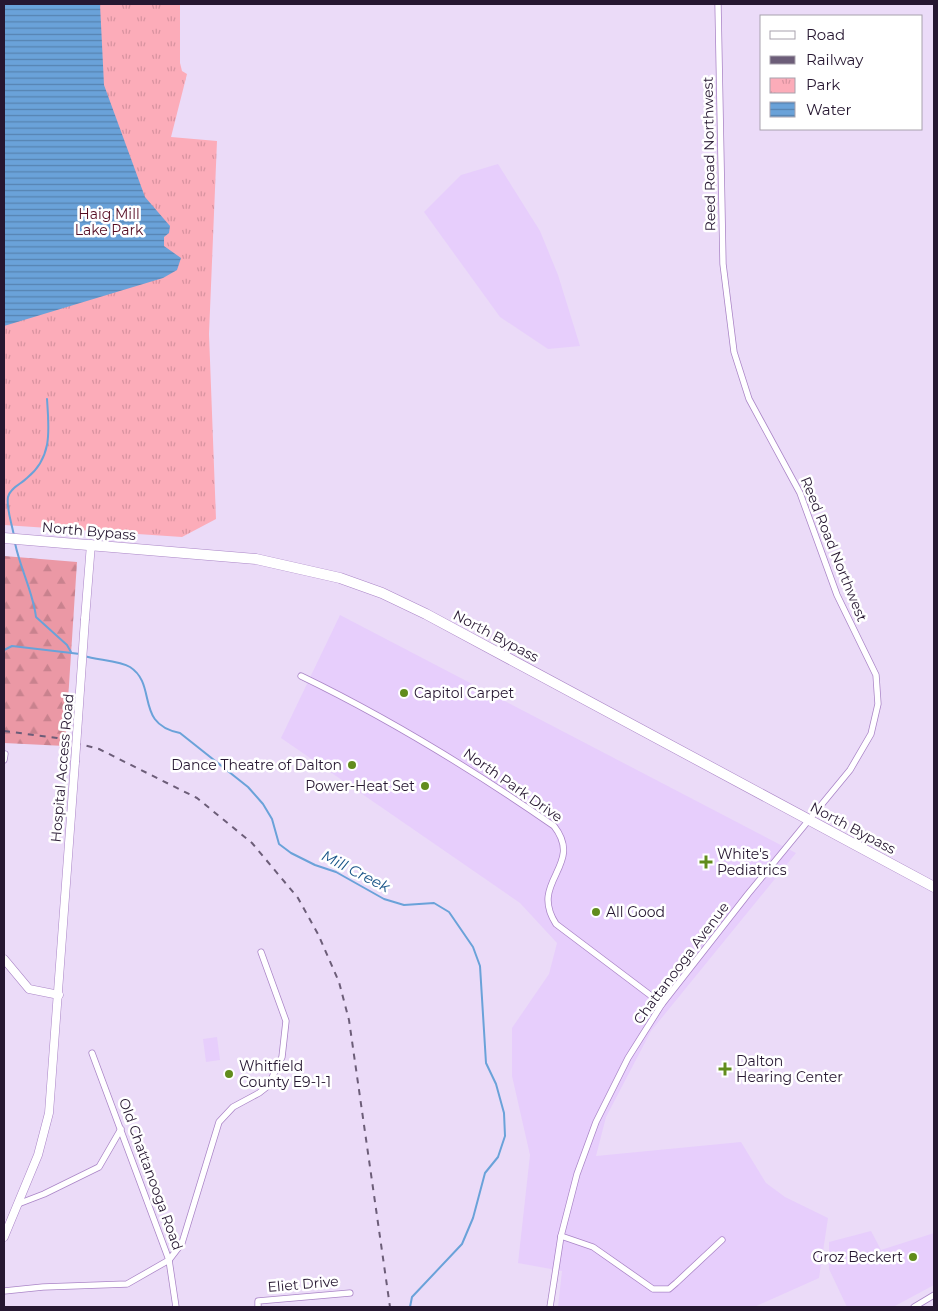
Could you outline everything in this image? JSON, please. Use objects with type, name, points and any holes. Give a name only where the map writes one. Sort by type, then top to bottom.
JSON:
[{"type":"highway","name":"North Bypass","points":[[4,538],[256,559],[305,568],[382,593],[426,614],[934,887]]},
{"type":"main road","name":"Hospital Access Road","points":[[4,1237],[38,1155],[49,1113],[91,544]]},
{"type":"main road","points":[[4,959],[29,989],[59,995]]},
{"type":"street","name":"Reed Road Northwest","points":[[718,4],[723,264],[734,352],[749,400],[800,493],[838,595],[868,655],[876,675],[878,687],[878,704],[871,734],[850,770],[808,820]]},
{"type":"street","name":"North Park Drive","points":[[301,676],[349,699],[434,747],[554,826],[563,840],[564,849],[562,865],[547,894],[548,911],[552,918],[556,924],[662,1004]]},
{"type":"street","name":"Chattanooga Avenue","points":[[550,1307],[561,1236],[578,1174],[596,1122],[628,1058],[662,1004],[808,820]]},
{"type":"street","points":[[4,1291],[43,1287],[127,1284],[170,1260],[182,1243],[219,1122],[233,1107],[259,1094],[268,1086],[282,1057],[286,1021],[261,952]]},
{"type":"street","name":"Old Chattanooga Road","points":[[92,1053],[170,1260],[176,1307]]},
{"type":"street","points":[[18,1204],[44,1194],[99,1167],[121,1128]]},
{"type":"street","points":[[561,1236],[593,1247],[645,1285],[661,1290],[669,1288],[676,1283],[722,1240]]},
{"type":"street","name":"Eliet Drive","points":[[258,1304],[350,1293]]},
{"type":"street","points":[[914,1307],[934,1295]]},
{"type":"shaded area","points":[[498,164],[540,231],[558,275],[580,346],[548,349],[500,317],[424,212],[461,175]]},
{"type":"shaded area","points":[[340,615],[796,853],[651,1031],[606,1117],[596,1156],[741,1142],[766,1183],[785,1197],[828,1218],[819,1278],[754,1307],[558,1307],[562,1271],[518,1263],[530,1155],[512,1076],[512,1028],[549,974],[557,943],[520,903],[281,738]]},
{"type":"shaded area","points":[[217,1037],[220,1060],[206,1062],[203,1039]]},
{"type":"shaded area","points":[[871,1231],[881,1250],[934,1233],[934,1285],[893,1307],[847,1307],[829,1269],[829,1242]]},
{"type":"green space","name":"Haig Mill Lake Park","points":[[4,4],[180,4],[180,63],[182,71],[187,74],[171,137],[217,141],[209,334],[216,519],[182,537],[4,525]]},
{"type":"green space","points":[[4,556],[77,562],[65,746],[4,743]]},
{"type":"water","points":[[4,4],[100,4],[104,85],[145,197],[170,226],[169,233],[164,237],[164,246],[181,258],[177,270],[163,278],[4,326]]},
{"type":"waterway","points":[[14,536],[8,511],[8,497],[13,489],[35,470],[45,452],[48,442],[47,399]]},
{"type":"waterway","points":[[15,543],[36,617],[67,645],[71,652]]},
{"type":"waterway","name":"Mill Creek","points":[[4,650],[12,646],[80,654]]},
{"type":"waterway","name":"Mill Creek","points":[[84,656],[130,667],[143,684],[151,713],[157,721],[166,728],[180,733],[248,787],[263,804],[272,819],[279,844],[291,853],[315,865],[336,872],[384,899],[404,905],[434,903],[449,912],[473,947],[480,966],[486,1063],[496,1084],[504,1113],[505,1136],[498,1157],[485,1173],[473,1218],[462,1244],[412,1297],[410,1307]]},
{"type":"railway","points":[[4,731],[57,738],[99,749],[197,798],[252,843],[298,898],[318,934],[339,982],[349,1020],[390,1307]]},
{"type":"place","name":"Capitol Carpet","points":[[404,693]]},
{"type":"place","name":"Dance Theatre of Dalton","points":[[352,765]]},
{"type":"place","name":"Power-Heat Set","points":[[425,786]]},
{"type":"place","name":"White's Pediatrics","points":[[706,862]]},
{"type":"place","name":"All Good","points":[[596,912]]},
{"type":"place","name":"Dalton Hearing Center","points":[[725,1069]]},
{"type":"place","name":"Whitfield County E9-1-1","points":[[229,1074]]},
{"type":"place","name":"Groz Beckert","points":[[913,1257]]}]
